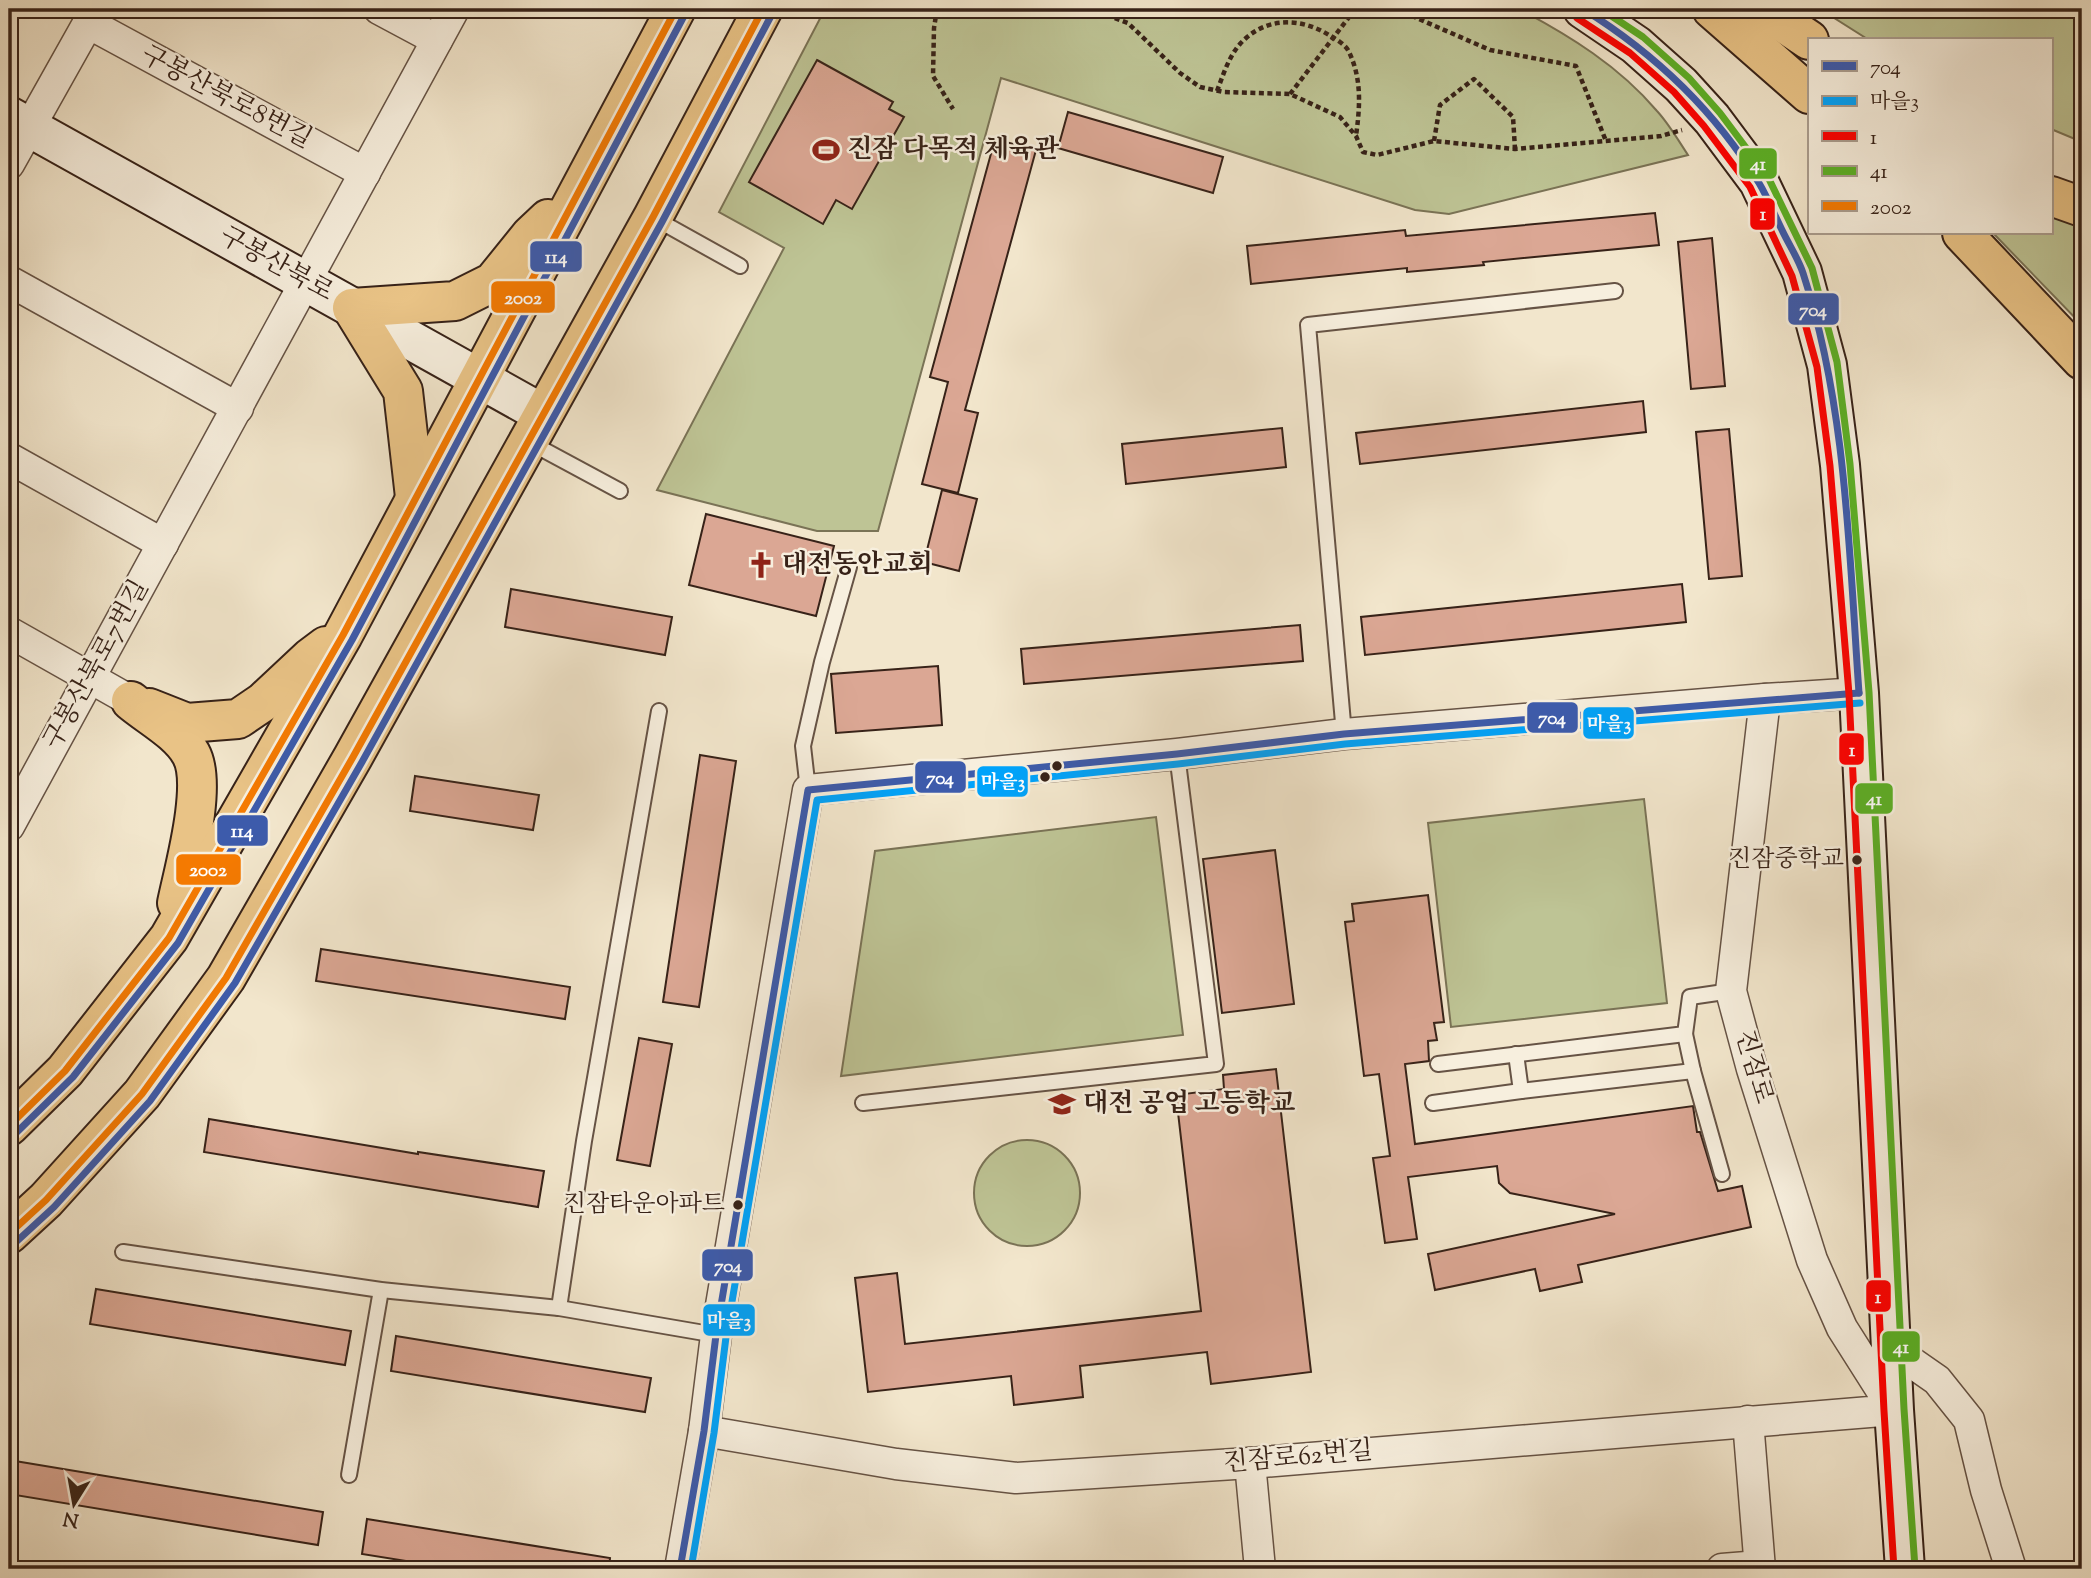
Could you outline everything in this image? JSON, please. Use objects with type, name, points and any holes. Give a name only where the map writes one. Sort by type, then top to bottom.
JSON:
[{"type":"main road","points":[[9,1126],[65,1072],[169,938],[343,635],[676,9]]},
{"type":"main road","points":[[9,1234],[46,1200],[142,1094],[226,978],[353,757],[653,218],[763,9]]},
{"type":"main road","points":[[1763,9],[1808,39]]},
{"type":"main road","points":[[1713,10],[1808,71]]},
{"type":"main road","points":[[1713,10],[1808,93]]},
{"type":"main road","points":[[2052,170],[2082,181]]},
{"type":"main road","points":[[415,497],[403,391],[352,307],[455,301],[493,282],[531,235],[579,192]]},
{"type":"main road","points":[[2052,196],[2082,207]]},
{"type":"main road","points":[[1963,234],[2082,360]]},
{"type":"main road","points":[[131,701],[187,723],[238,719],[262,702],[310,657],[343,635]]},
{"type":"main road","points":[[131,701],[178,738],[192,755],[198,773],[189,850],[169,938]]},
{"type":"street","points":[[379,9],[437,40]]},
{"type":"street","points":[[306,282],[454,9]]},
{"type":"street","name":"진잠로","points":[[1583,9],[1636,45],[1681,85],[1712,119],[1759,182],[1802,272],[1827,365],[1840,465],[1859,694],[1894,1410],[1905,1569]]},
{"type":"street","points":[[9,164],[18,121],[92,16]]},
{"type":"street","name":"구봉산북로8번길","points":[[92,16],[365,173]]},
{"type":"street","name":"구봉산북로","points":[[18,121],[478,379],[535,428]]},
{"type":"street","points":[[9,281],[238,408]]},
{"type":"street","name":"구봉산북로7번길","points":[[9,824],[91,679],[306,282]]},
{"type":"street","points":[[9,458],[163,544]]},
{"type":"street","points":[[9,632],[131,701]]},
{"type":"street","points":[[680,1569],[704,1431],[716,1335],[808,790],[1177,754],[1344,734],[1765,699],[1859,694]]},
{"type":"street","name":"진잠로","points":[[1765,699],[1731,991],[1752,1069],[1812,1260],[1842,1328],[1894,1410]]},
{"type":"street","points":[[1891,1348],[1937,1380],[1969,1420],[1986,1490],[2011,1569]]},
{"type":"street","name":"진잠로62번길","points":[[704,1431],[896,1464],[1016,1478],[1250,1463],[1894,1410]]},
{"type":"street","points":[[1722,1569],[1760,1567],[1748,1421]]},
{"type":"street","points":[[1250,1463],[1260,1569]]},
{"type":"lane","points":[[653,218],[740,266]]},
{"type":"lane","points":[[1344,734],[1308,325],[1615,291]]},
{"type":"lane","points":[[535,428],[620,491]]},
{"type":"lane","points":[[808,790],[803,746],[822,662],[849,567]]},
{"type":"lane","points":[[559,1308],[584,1141],[659,711]]},
{"type":"lane","points":[[863,1102],[1216,1064],[1177,754]]},
{"type":"lane","points":[[1722,1174],[1685,1034],[1690,996],[1731,991]]},
{"type":"lane","points":[[1438,1064],[1685,1034]]},
{"type":"lane","points":[[1516,1054],[1521,1091]]},
{"type":"lane","points":[[1433,1103],[1693,1071]]},
{"type":"lane","points":[[123,1252],[381,1290],[559,1308],[716,1335]]},
{"type":"lane","points":[[349,1475],[381,1290]]},
{"type":"path","points":[[937,9],[933,76],[953,109]]},
{"type":"path","points":[[1091,9],[1128,23],[1180,73],[1200,87],[1290,94],[1340,117],[1356,136],[1363,152],[1377,155],[1434,141],[1515,149],[1661,135],[1684,130]]},
{"type":"path","points":[[1290,94],[1334,37],[1350,10],[1365,16],[1378,17],[1396,9],[1490,50],[1576,66],[1606,141]]},
{"type":"path","points":[[1217,90],[1228,62],[1245,39],[1269,25],[1292,21],[1312,25],[1348,48],[1356,72],[1360,104],[1356,136]]},
{"type":"path","points":[[1434,141],[1440,105],[1474,79],[1513,117],[1515,149]]},
{"type":"green space","points":[[825,9],[1519,9],[1575,41],[1627,80],[1661,116],[1688,155],[1449,214],[1415,210],[1001,78],[878,531],[817,531],[657,490],[784,248],[719,212]]},
{"type":"green space","points":[[1820,9],[2082,9],[2082,142],[2052,129],[2052,38],[1866,38]]},
{"type":"green space","points":[[2052,215],[2082,227],[2082,325],[1994,234],[2052,234]]},
{"type":"green space","points":[[1644,799],[1667,1003],[1451,1027],[1428,823]]},
{"type":"green space","points":[[1156,817],[1183,1035],[841,1076],[875,851]]},
{"type":"green space","points":[[1027,1140],[1047,1144],[1064,1156],[1076,1173],[1080,1193],[1076,1213],[1064,1230],[1047,1242],[1027,1246],[1007,1242],[990,1230],[978,1213],[974,1193],[978,1173],[990,1156],[1007,1144]]},
{"type":"building","name":"진잠 다목적 체육관","points":[[817,60],[893,102],[889,109],[904,117],[852,209],[836,200],[823,224],[749,182]]},
{"type":"building","points":[[1068,112],[1223,157],[1213,193],[1058,148]]},
{"type":"building","points":[[995,139],[1036,150],[965,410],[978,413],[958,493],[922,484],[948,382],[930,377]]},
{"type":"building","points":[[1655,213],[1659,245],[1483,262],[1484,265],[1407,272],[1407,268],[1251,284],[1247,246],[1405,230],[1406,236]]},
{"type":"building","points":[[1712,238],[1725,386],[1691,389],[1678,242]]},
{"type":"building","points":[[1643,401],[1646,432],[1360,464],[1356,433]]},
{"type":"building","points":[[1282,428],[1286,467],[1126,484],[1122,444]]},
{"type":"building","points":[[1729,429],[1742,576],[1709,579],[1696,432]]},
{"type":"building","points":[[942,490],[977,499],[959,571],[924,562]]},
{"type":"building","name":"대전동안교회","points":[[706,514],[834,546],[816,616],[689,585]]},
{"type":"building","points":[[1682,584],[1686,622],[1365,655],[1361,617]]},
{"type":"building","points":[[511,589],[672,617],[665,655],[505,627]]},
{"type":"building","points":[[1300,625],[1303,661],[1024,684],[1021,649]]},
{"type":"building","points":[[938,666],[942,725],[836,733],[831,674]]},
{"type":"building","points":[[700,755],[736,761],[699,1007],[663,1002]]},
{"type":"building","points":[[415,776],[539,795],[533,830],[410,811]]},
{"type":"building","points":[[1275,850],[1294,1004],[1222,1013],[1203,859]]},
{"type":"building","points":[[1428,895],[1444,1022],[1434,1023],[1437,1040],[1428,1041],[1429,1061],[1405,1064],[1415,1144],[1693,1106],[1697,1132],[1700,1132],[1718,1191],[1742,1186],[1751,1227],[1578,1265],[1582,1282],[1540,1291],[1535,1269],[1435,1290],[1428,1254],[1615,1214],[1510,1193],[1499,1183],[1497,1166],[1408,1177],[1417,1239],[1385,1243],[1373,1158],[1390,1156],[1379,1074],[1364,1076],[1345,922],[1354,921],[1352,904]]},
{"type":"building","points":[[321,949],[570,987],[565,1019],[316,981]]},
{"type":"building","points":[[639,1038],[672,1044],[650,1166],[617,1160]]},
{"type":"building","points":[[1276,1069],[1311,1372],[1211,1384],[1207,1352],[1080,1366],[1083,1397],[1014,1405],[1011,1376],[868,1392],[855,1278],[897,1273],[905,1344],[1201,1311],[1176,1095],[1224,1089],[1223,1075]]},
{"type":"building","points":[[209,1119],[418,1154],[544,1171],[538,1207],[204,1152]]},
{"type":"building","points":[[96,1289],[351,1331],[345,1365],[90,1324]]},
{"type":"building","points":[[396,1336],[651,1378],[645,1412],[391,1371]]},
{"type":"building","points":[[9,1460],[323,1512],[318,1545],[9,1494]]},
{"type":"building","points":[[367,1519],[610,1558],[609,1569],[456,1569],[362,1554]]},
{"type":"transit line","name":"2002","points":[[9,1126],[65,1071],[169,938],[343,635],[676,9]]},
{"type":"transit line","name":"2002","points":[[9,1234],[46,1200],[142,1094],[226,978],[353,757],[653,217],[763,9]]},
{"type":"transit line","name":"704","points":[[1583,9],[1658,64],[1703,108],[1759,183],[1801,267],[1818,324],[1837,428],[1844,481],[1859,693]]},
{"type":"transit line","name":"41","points":[[1601,9],[1643,37],[1689,78],[1720,113],[1768,177],[1812,268],[1837,362],[1850,464],[1869,692],[1904,1409],[1915,1568]]},
{"type":"transit line","name":"114","points":[[16,1133],[73,1077],[178,943],[352,640],[685,14]]},
{"type":"transit line","name":"114","points":[[16,1242],[54,1207],[150,1101],[235,983],[362,762],[662,222],[772,14]]},
{"type":"transit line","name":"1","points":[[1577,18],[1630,53],[1674,92],[1704,126],[1750,187],[1792,276],[1817,367],[1830,466],[1849,694],[1894,1569]]},
{"type":"transit line","name":"704","points":[[680,1569],[704,1431],[716,1335],[808,790],[1177,754],[1344,734],[1859,693]]},
{"type":"transit line","name":"마을3","points":[[691,1569],[714,1433],[726,1337],[817,800],[1178,764],[1345,744],[1860,703]]},
{"type":"place","name":"진잠 다목적 체육관","points":[[826,150]]},
{"type":"place","name":"대전동안교회","points":[[761,565]]},
{"type":"place","name":"진잠중학교","points":[[1857,860]]},
{"type":"place","name":"대전 공업 고등학교","points":[[1062,1104]]},
{"type":"place","name":"진잠타운아파트","points":[[738,1205]]}]
